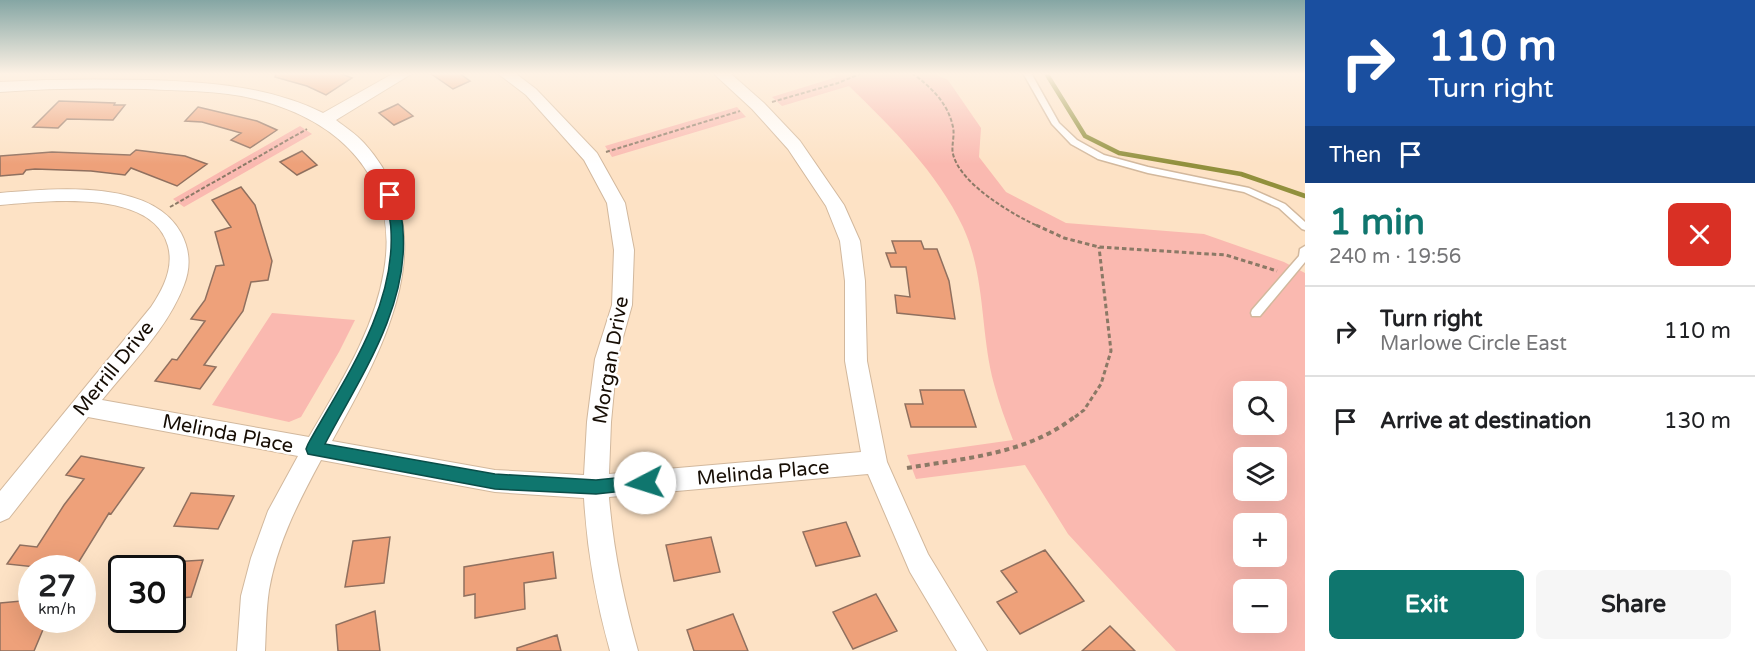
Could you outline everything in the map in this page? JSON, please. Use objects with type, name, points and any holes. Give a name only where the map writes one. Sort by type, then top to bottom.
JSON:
[{"type":"street","points":[[251,651],[255,593],[277,519],[365,356],[384,311],[395,272],[397,231],[390,195],[378,171],[345,133],[325,119],[287,103]]},
{"type":"street","points":[[325,119],[352,103]]},
{"type":"street","name":"Morgan Drive","points":[[542,103],[591,157],[616,203],[624,250],[622,305],[606,359],[601,401],[596,487],[599,531],[614,615],[624,651]]},
{"type":"street","points":[[755,103],[794,145],[835,206],[850,241],[855,281],[856,362],[875,462],[919,562],[973,651]]},
{"type":"street","points":[[0,199],[31,196],[86,197],[116,200],[157,214]]},
{"type":"street","name":"Merrill Drive","points":[[0,510],[136,343],[168,298],[179,266],[178,244],[157,214]]},
{"type":"street","name":"Melinda Place","points":[[83,406],[495,481],[596,487],[875,462]]},
{"type":"lane","points":[[1044,103],[1056,124],[1074,142],[1101,157],[1148,170],[1246,190],[1282,206],[1305,227]]},
{"type":"lane","points":[[1256,313],[1304,257],[1305,249]]},
{"type":"path","points":[[943,103],[953,126],[953,155],[969,181],[998,205],[1032,225],[1064,238],[1099,247],[1226,255],[1288,275]]},
{"type":"path","points":[[591,157],[743,110]]},
{"type":"path","points":[[157,214],[325,119]]},
{"type":"path","points":[[907,468],[1016,449],[1054,434],[1084,410],[1103,381],[1111,349],[1099,247]]},
{"type":"shaded area","points":[[866,103],[964,103],[981,128],[979,157],[1006,192],[1066,223],[1204,234],[1284,262],[1305,273],[1305,651],[1176,651],[1068,534],[1025,465],[916,479],[907,455],[1013,440],[994,384],[986,345],[976,265],[970,246],[952,207],[927,169]]},
{"type":"shaded area","points":[[737,107],[746,117],[612,157],[605,146]]},
{"type":"shaded area","points":[[300,126],[312,134],[184,207],[173,199]]},
{"type":"shaded area","points":[[272,313],[355,320],[301,417],[289,422],[212,405]]},
{"type":"building","points":[[57,103],[125,105],[113,120],[67,119],[58,128],[33,127]]},
{"type":"building","points":[[398,104],[413,116],[394,125],[379,113]]},
{"type":"building","points":[[198,107],[257,121],[277,130],[250,148],[231,140],[241,133],[202,122],[185,121]]},
{"type":"building","points":[[136,150],[185,156],[207,164],[177,186],[131,168],[125,175],[35,169],[26,170],[23,174],[0,176],[0,156],[52,152],[130,155]]},
{"type":"building","points":[[302,151],[317,165],[297,175],[280,162]]},
{"type":"building","points":[[241,187],[255,205],[272,261],[268,280],[251,282],[243,311],[204,365],[216,367],[200,389],[155,381],[172,359],[177,360],[205,321],[191,319],[205,300],[216,266],[224,265],[215,232],[231,227],[212,200]]},
{"type":"building","points":[[892,241],[921,241],[924,249],[937,249],[949,281],[955,319],[897,313],[895,295],[910,297],[906,267],[891,267],[886,253],[896,253]]},
{"type":"building","points":[[920,390],[964,390],[976,427],[911,427],[905,404],[923,404]]},
{"type":"building","points":[[81,456],[144,468],[111,514],[109,513],[83,555],[18,555],[18,565],[7,564],[20,545],[37,547],[84,479],[66,475]]},
{"type":"building","points":[[191,493],[234,496],[218,529],[174,526]]},
{"type":"building","points":[[846,522],[860,556],[816,566],[803,532]]},
{"type":"building","points":[[390,537],[384,583],[345,587],[353,541]]},
{"type":"building","points":[[711,537],[720,572],[674,581],[666,545]]},
{"type":"building","points":[[1045,550],[1084,601],[1020,634],[997,602],[1017,592],[1001,571]]},
{"type":"building","points":[[553,552],[556,578],[524,583],[525,609],[475,618],[475,594],[464,596],[464,567]]},
{"type":"building","points":[[203,560],[191,597],[186,598],[186,561]]},
{"type":"building","points":[[876,594],[897,631],[853,649],[833,612]]},
{"type":"building","points":[[18,601],[18,633],[42,633],[34,651],[0,651],[0,603]]},
{"type":"building","points":[[375,611],[380,651],[338,651],[336,625]]},
{"type":"building","points":[[733,614],[748,651],[694,651],[687,630]]},
{"type":"building","points":[[1110,626],[1135,651],[1082,651]]},
{"type":"building","points":[[557,635],[561,651],[517,651],[517,648]]},
{"type":"waterway","points":[[1065,103],[1085,136],[1119,153],[1241,174],[1305,196]]},
{"type":"route","points":[[390,195],[397,231],[395,272],[384,311],[365,356],[314,449],[495,481],[596,487],[645,483]]}]
